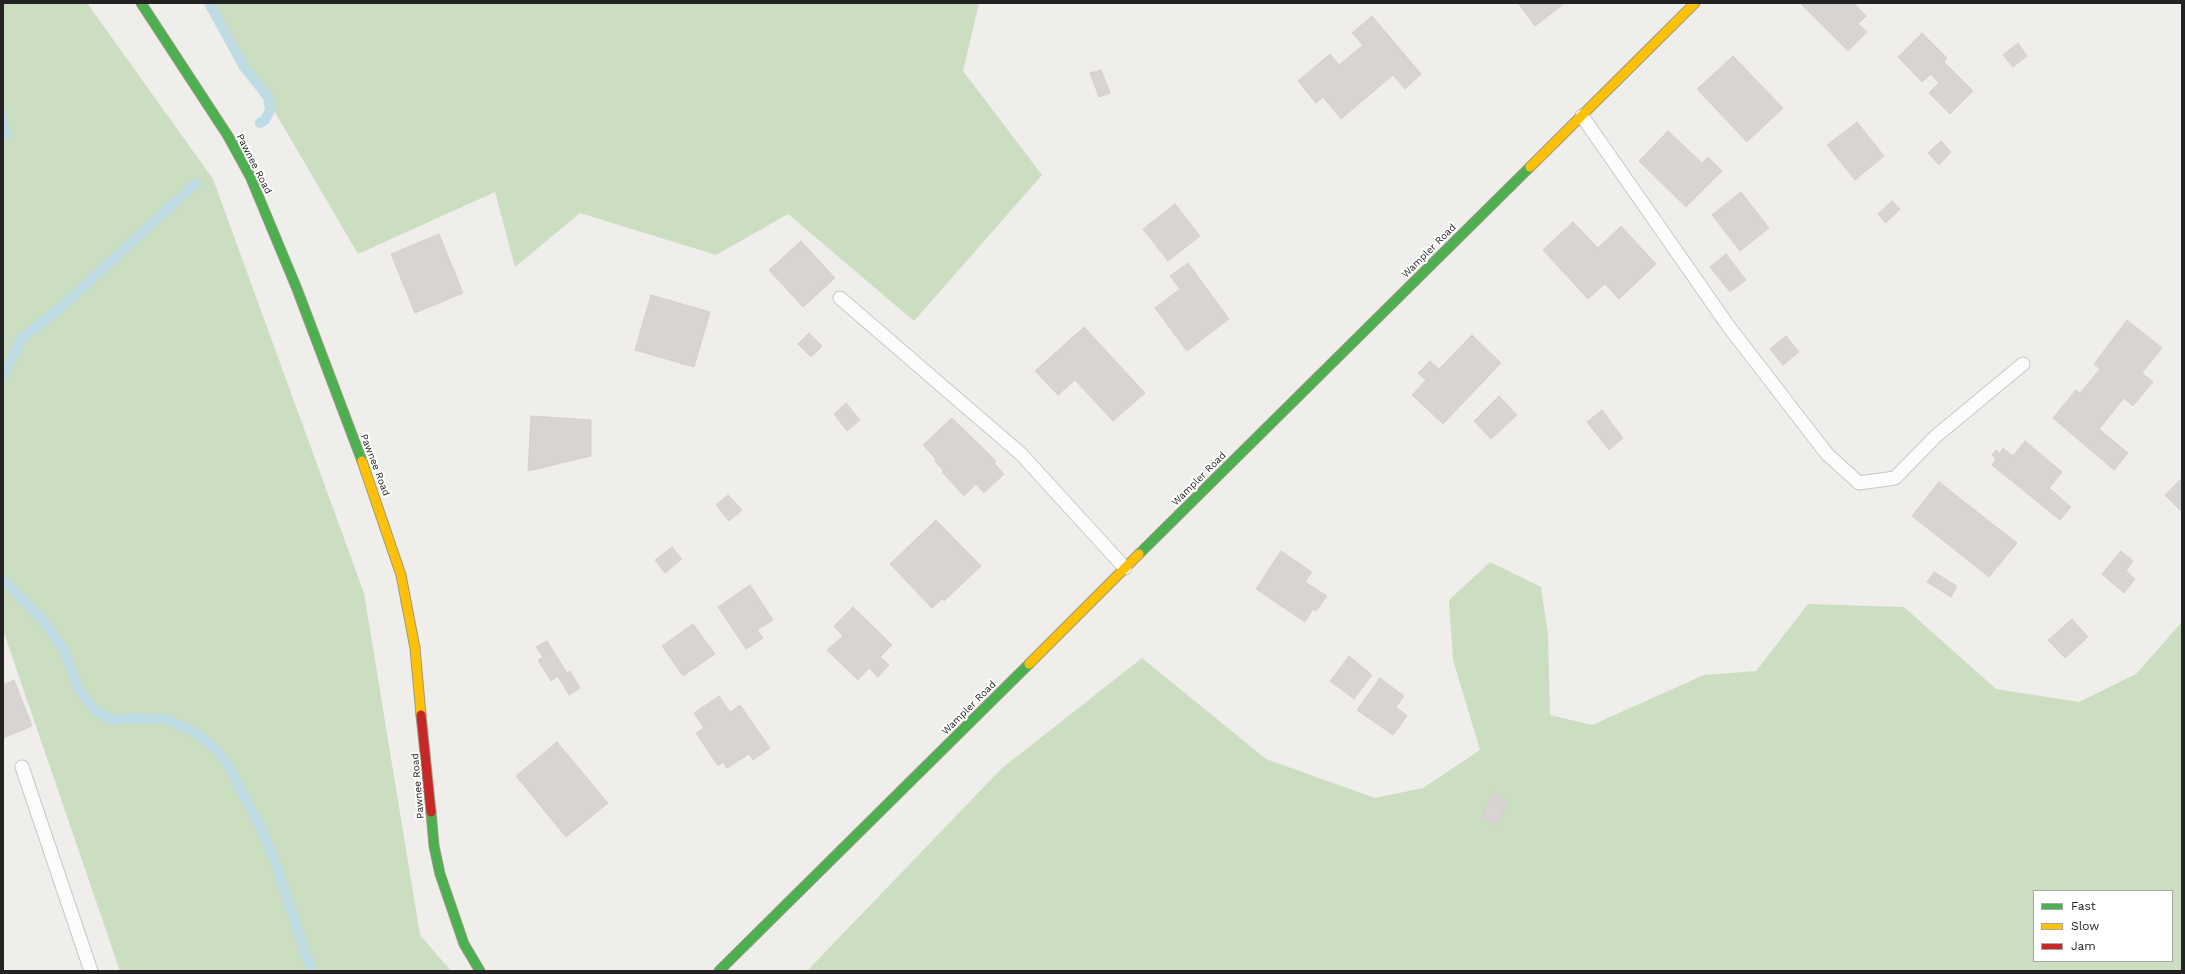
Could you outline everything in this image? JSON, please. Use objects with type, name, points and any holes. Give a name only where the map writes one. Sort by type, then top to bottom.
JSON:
[{"type":"street","name":"Pawnee Road","points":[[141,3],[228,136],[250,176],[297,289],[379,506],[401,575],[414,640],[434,846],[440,874],[455,922],[464,944],[480,971]]},
{"type":"street","name":"Wampler Road","points":[[719,971],[1695,3]]},
{"type":"lane","points":[[1582,116],[1729,327],[1827,454],[1858,483],[1895,478],[1936,436],[2023,364]]},
{"type":"lane","points":[[840,298],[1021,454],[1125,568]]},
{"type":"lane","points":[[22,767],[91,971]]},
{"type":"green space","points":[[3,3],[87,3],[213,179],[364,593],[420,935],[451,971],[120,971],[3,630]]},
{"type":"green space","points":[[211,3],[979,3],[963,71],[1042,175],[914,321],[788,214],[716,255],[580,213],[515,267],[495,192],[358,254]]},
{"type":"green space","points":[[1490,562],[1541,587],[1548,635],[1550,715],[1592,725],[1704,675],[1756,671],[1808,604],[1904,607],[1996,689],[2079,702],[2136,674],[2182,622],[2182,971],[807,971],[1001,769],[1142,658],[1266,759],[1375,798],[1423,788],[1480,750],[1453,660],[1449,600]]},
{"type":"water","points":[[3,99],[11,136],[8,140],[3,140]]},
{"type":"building","points":[[1518,3],[1565,3],[1535,26]]},
{"type":"building","points":[[1800,3],[1854,3],[1866,16],[1858,24],[1867,32],[1848,51]]},
{"type":"building","points":[[1372,16],[1421,74],[1405,89],[1393,75],[1341,119],[1323,97],[1316,103],[1298,81],[1330,54],[1339,65],[1363,45],[1352,33]]},
{"type":"building","points":[[1922,33],[1947,58],[1944,62],[1973,91],[1950,114],[1929,93],[1939,83],[1931,74],[1922,82],[1898,57]]},
{"type":"building","points":[[2018,43],[2027,56],[2013,67],[2003,55]]},
{"type":"building","points":[[1733,56],[1783,108],[1747,142],[1697,89]]},
{"type":"building","points":[[1101,70],[1110,93],[1099,97],[1090,73]]},
{"type":"building","points":[[1857,122],[1884,156],[1855,180],[1827,145]]},
{"type":"building","points":[[1668,131],[1702,163],[1708,157],[1722,171],[1686,207],[1639,161]]},
{"type":"building","points":[[1941,141],[1951,152],[1939,165],[1928,153]]},
{"type":"building","points":[[1741,192],[1769,228],[1740,251],[1712,215]]},
{"type":"building","points":[[1892,201],[1900,209],[1886,223],[1878,214]]},
{"type":"building","points":[[1175,204],[1200,236],[1168,261],[1143,229]]},
{"type":"building","points":[[1573,222],[1598,248],[1621,226],[1656,264],[1619,299],[1605,284],[1588,299],[1543,250]]},
{"type":"building","points":[[439,234],[463,293],[415,313],[391,254]]},
{"type":"building","points":[[801,241],[835,278],[803,307],[769,270]]},
{"type":"building","points":[[1726,254],[1746,280],[1730,292],[1710,267]]},
{"type":"building","points":[[1188,263],[1229,319],[1187,351],[1155,308],[1180,289],[1170,276]]},
{"type":"building","points":[[651,295],[710,312],[694,367],[635,350]]},
{"type":"building","points":[[2127,320],[2162,348],[2142,373],[2153,382],[2133,406],[2124,398],[2099,429],[2128,453],[2114,470],[2053,418],[2076,390],[2080,393],[2100,369],[2094,364]]},
{"type":"building","points":[[1084,327],[1145,393],[1113,421],[1075,380],[1058,395],[1035,371]]},
{"type":"building","points":[[809,333],[822,346],[811,357],[798,344]]},
{"type":"building","points":[[1472,335],[1501,363],[1443,424],[1412,395],[1426,380],[1418,373],[1430,361],[1439,369]]},
{"type":"building","points":[[1786,336],[1799,352],[1783,365],[1770,349]]},
{"type":"building","points":[[1499,396],[1517,415],[1491,439],[1474,421]]},
{"type":"building","points":[[846,403],[860,420],[847,431],[834,414]]},
{"type":"building","points":[[1602,410],[1623,438],[1609,450],[1587,422]]},
{"type":"building","points":[[531,416],[591,420],[591,456],[528,471]]},
{"type":"building","points":[[952,418],[996,461],[994,463],[1004,474],[984,493],[976,484],[964,496],[942,472],[944,471],[935,461],[936,459],[923,445]]},
{"type":"building","points":[[2025,441],[2062,472],[2049,488],[2071,507],[2060,520],[1992,465],[1996,459],[1992,455],[1996,450],[2000,453],[2003,448],[2013,456]]},
{"type":"building","points":[[2182,478],[2182,512],[2165,495]]},
{"type":"building","points":[[1939,482],[2017,543],[1989,577],[1912,516]]},
{"type":"building","points":[[728,495],[742,510],[729,521],[716,505]]},
{"type":"building","points":[[936,520],[981,566],[944,601],[942,599],[932,608],[890,564]]},
{"type":"building","points":[[672,547],[682,559],[665,573],[655,560]]},
{"type":"building","points":[[1281,551],[1312,572],[1305,582],[1327,596],[1316,611],[1313,609],[1305,622],[1256,589]]},
{"type":"building","points":[[2121,551],[2133,561],[2126,571],[2135,579],[2124,593],[2102,574]]},
{"type":"building","points":[[1934,572],[1957,586],[1951,597],[1927,582]]},
{"type":"building","points":[[750,585],[773,620],[757,630],[763,638],[746,649],[718,607]]},
{"type":"building","points":[[853,607],[892,645],[880,657],[889,665],[878,677],[869,668],[858,680],[827,650],[843,636],[834,626]]},
{"type":"building","points":[[2072,619],[2088,637],[2065,658],[2048,640]]},
{"type":"building","points":[[693,624],[715,654],[683,676],[662,646]]},
{"type":"building","points":[[547,641],[567,673],[570,671],[580,688],[569,695],[558,676],[551,681],[538,660],[543,657],[536,647]]},
{"type":"building","points":[[1349,656],[1372,675],[1354,699],[1330,681]]},
{"type":"building","points":[[1380,678],[1404,696],[1396,707],[1407,716],[1393,735],[1357,710]]},
{"type":"building","points":[[14,680],[32,726],[3,738],[3,685]]},
{"type":"building","points":[[719,696],[730,712],[740,705],[770,748],[753,760],[749,754],[727,768],[723,762],[718,766],[696,733],[704,728],[694,713]]},
{"type":"building","points":[[557,742],[608,803],[566,837],[516,776]]},
{"type":"building","points":[[1493,792],[1508,799],[1497,825],[1482,818]]},
{"type":"waterway","points":[[209,3],[244,67],[268,97],[270,110],[265,120],[260,123]]},
{"type":"waterway","points":[[3,377],[21,339],[59,309],[196,183]]},
{"type":"waterway","points":[[3,580],[43,621],[63,648],[79,690],[94,710],[113,720],[130,718],[166,719],[196,733],[213,747],[227,763],[261,829],[275,862],[306,955],[313,971]]},
{"type":"traffic: fast","points":[[141,3],[228,136],[250,176],[297,289],[362,461]]},
{"type":"traffic: fast","points":[[1139,554],[1530,167]]},
{"type":"traffic: fast","points":[[719,971],[1029,664]]},
{"type":"traffic: fast","points":[[431,812],[434,846],[440,874],[464,944],[480,971]]},
{"type":"traffic: slow","points":[[1530,167],[1695,3]]},
{"type":"traffic: slow","points":[[362,461],[401,575],[415,648],[421,715]]},
{"type":"traffic: slow","points":[[1029,664],[1139,554]]},
{"type":"traffic: jam","points":[[421,715],[431,812]]}]
